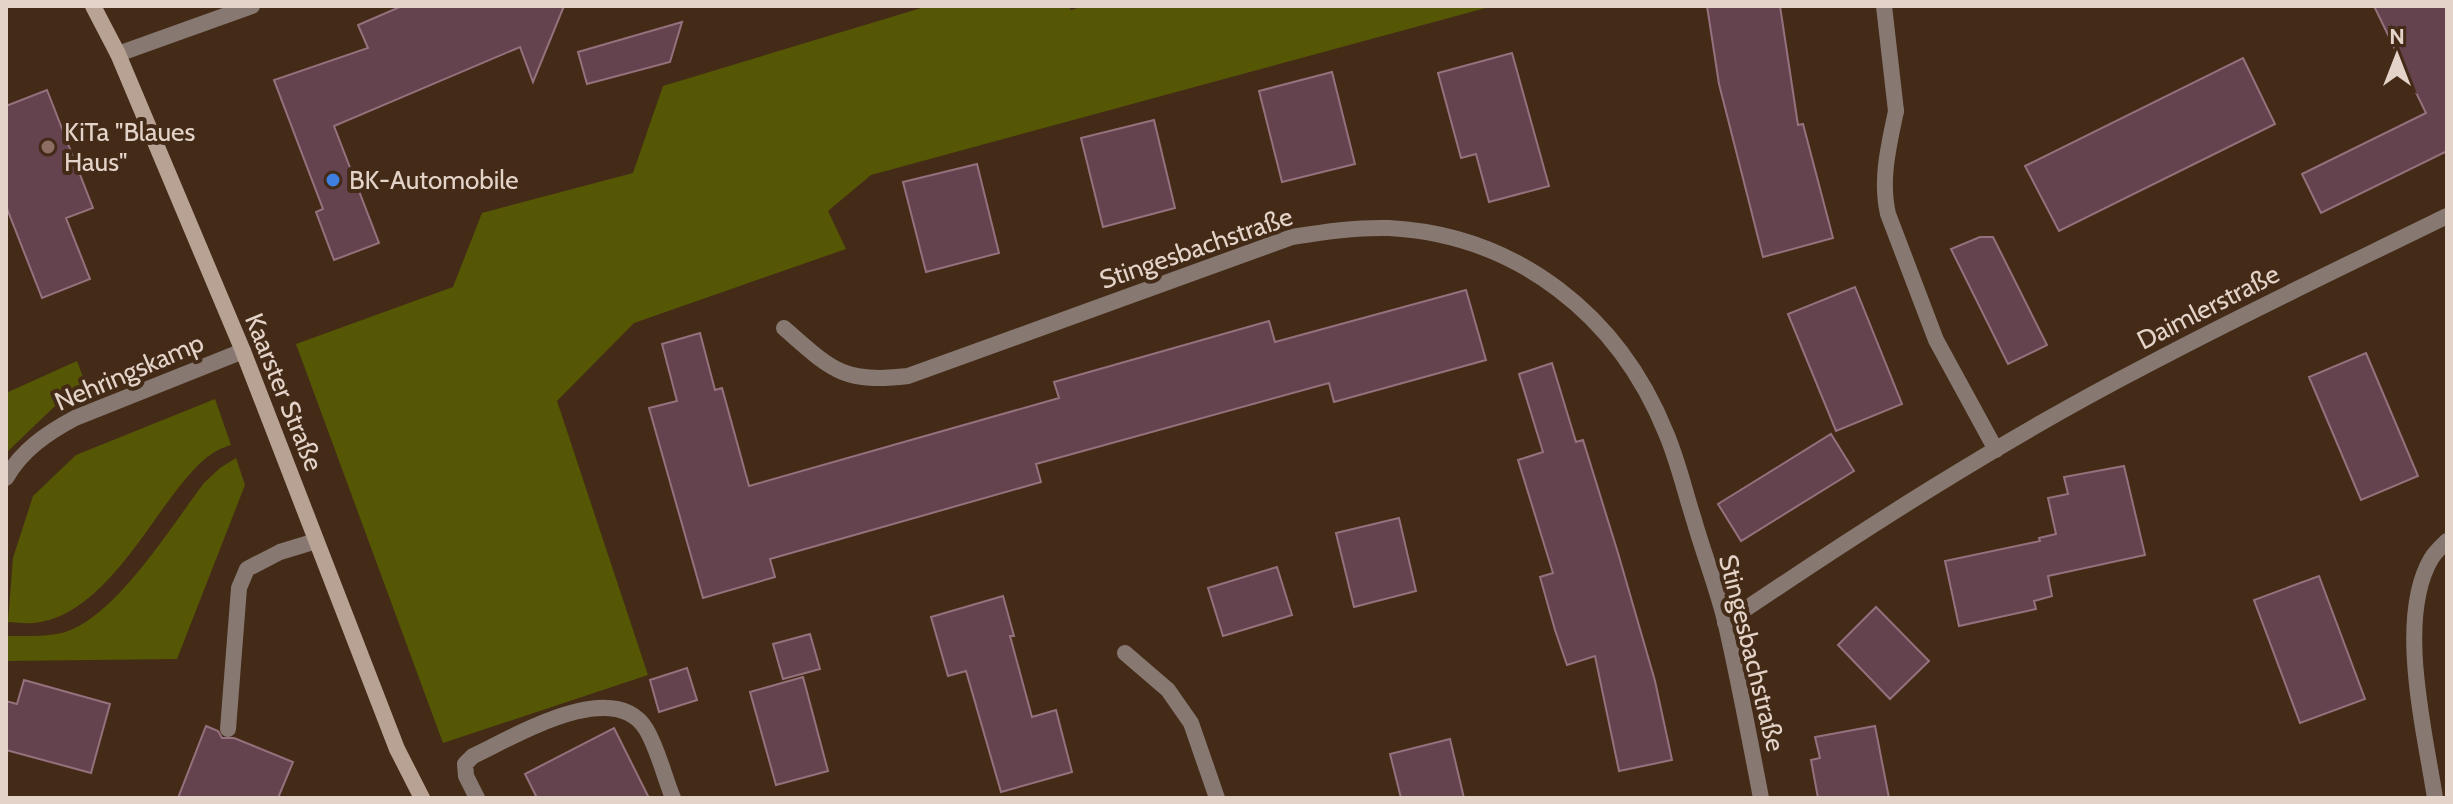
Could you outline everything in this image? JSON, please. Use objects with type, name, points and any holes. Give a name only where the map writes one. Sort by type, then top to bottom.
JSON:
[{"type":"main road","name":"Kaarster Straße","points":[[93,6],[118,54],[243,351],[397,749],[422,798]]},
{"type":"street","points":[[118,54],[252,6]]},
{"type":"street","points":[[1884,6],[1896,111],[1886,162],[1885,200],[1888,214],[1936,340],[1996,450]]},
{"type":"street","name":"Daimlerstraße","points":[[1725,623],[1830,552],[1996,450],[2147,365],[2447,216]]},
{"type":"street","name":"Stingesbachstraße","points":[[784,328],[825,363],[848,375],[875,380],[908,376],[1292,237],[1389,228],[1426,233],[1470,243],[1537,273],[1596,320],[1624,355],[1667,434],[1725,623],[1761,798]]},
{"type":"street","name":"Nehringskamp","points":[[6,478],[26,450],[49,432],[75,418],[243,351]]},
{"type":"street","points":[[228,729],[239,588],[247,569],[280,552],[316,541]]},
{"type":"street","points":[[2435,798],[2413,626],[2422,579],[2432,557],[2447,541]]},
{"type":"street","points":[[1125,653],[1168,690],[1191,723],[1217,798]]},
{"type":"street","points":[[477,798],[466,776],[465,764],[473,756],[554,718],[598,707],[615,707],[632,715],[646,729],[673,798]]},
{"type":"shaded area","points":[[928,6],[1068,6],[1071,10],[1084,6],[1493,6],[871,175],[828,211],[846,249],[634,323],[557,401],[648,675],[443,743],[296,344],[453,287],[482,213],[633,173],[663,86]]},
{"type":"shaded area","points":[[77,361],[89,393],[54,407],[6,453],[6,393]]},
{"type":"shaded area","points":[[215,399],[231,445],[210,455],[193,470],[118,568],[79,605],[57,617],[33,623],[8,622],[13,558],[33,496],[76,455]]},
{"type":"shaded area","points":[[236,458],[245,485],[177,659],[6,661],[7,636],[62,633],[82,625],[102,610],[140,569],[204,483]]},
{"type":"building","points":[[402,6],[564,6],[533,82],[520,47],[334,126],[379,243],[334,260],[316,212],[323,209],[274,80],[368,48],[358,25]]},
{"type":"building","points":[[1707,6],[1780,6],[1798,125],[1803,124],[1833,238],[1763,257],[1719,84]]},
{"type":"building","points":[[2374,6],[2447,6],[2447,155],[2445,152],[2321,213],[2302,174],[2426,113]]},
{"type":"building","points":[[682,22],[670,62],[587,84],[578,52]]},
{"type":"building","points":[[1512,53],[1549,186],[1489,202],[1476,154],[1461,158],[1438,73]]},
{"type":"building","points":[[2243,58],[2275,124],[2059,231],[2025,166]]},
{"type":"building","points":[[1332,72],[1355,164],[1282,182],[1259,91]]},
{"type":"building","points":[[47,90],[93,208],[66,218],[90,279],[42,298],[6,206],[6,106]]},
{"type":"building","points":[[1154,120],[1175,208],[1103,227],[1081,138]]},
{"type":"building","points":[[977,164],[999,253],[926,272],[903,182]]},
{"type":"building","points":[[1980,237],[1993,237],[2047,345],[2008,364],[1951,249]]},
{"type":"building","points":[[1855,287],[1902,404],[1836,431],[1788,314]]},
{"type":"building","points":[[1466,290],[1486,360],[1334,402],[1329,383],[1036,464],[1041,482],[770,559],[775,577],[703,598],[649,408],[677,401],[662,344],[700,333],[715,390],[722,388],[749,486],[1059,398],[1054,382],[1269,321],[1275,342]]},
{"type":"building","points":[[2366,353],[2418,476],[2361,500],[2309,377]]},
{"type":"building","points":[[1552,363],[1576,442],[1583,440],[1618,553],[1655,681],[1672,760],[1619,771],[1595,656],[1567,665],[1555,630],[1540,577],[1553,573],[1518,460],[1543,452],[1519,374]]},
{"type":"building","points":[[1831,434],[1854,471],[1741,541],[1718,504]]},
{"type":"building","points":[[2124,466],[2145,555],[2048,576],[2052,596],[2034,601],[2036,609],[1959,626],[1945,561],[2040,541],[2039,538],[2056,534],[2048,498],[2068,494],[2064,477]]},
{"type":"building","points":[[1399,518],[1416,591],[1354,607],[1336,533]]},
{"type":"building","points":[[1277,567],[1292,615],[1223,636],[1208,588]]},
{"type":"building","points":[[2319,576],[2365,699],[2300,723],[2254,600]]},
{"type":"building","points":[[1003,596],[1014,636],[1010,636],[1032,717],[1056,710],[1072,772],[1001,792],[966,671],[948,676],[931,617]]},
{"type":"building","points":[[1876,607],[1929,661],[1890,699],[1838,645]]},
{"type":"building","points":[[810,634],[820,669],[783,679],[773,644]]},
{"type":"building","points":[[687,668],[697,700],[659,712],[650,680]]},
{"type":"building","points":[[803,677],[828,771],[776,785],[750,692]]},
{"type":"building","points":[[24,680],[110,704],[91,773],[6,750],[6,701],[17,704]]},
{"type":"building","points":[[206,726],[218,731],[222,738],[234,738],[293,762],[278,798],[178,798]]},
{"type":"building","points":[[1875,726],[1889,798],[1818,798],[1811,760],[1820,758],[1815,737]]},
{"type":"building","points":[[614,728],[649,798],[537,798],[525,774]]},
{"type":"building","points":[[1450,739],[1464,798],[1401,798],[1390,754]]},
{"type":"place","name":"KiTa \"Blaues Haus\"","points":[[48,147]]},
{"type":"place","name":"BK-Automobile","points":[[333,180]]}]
